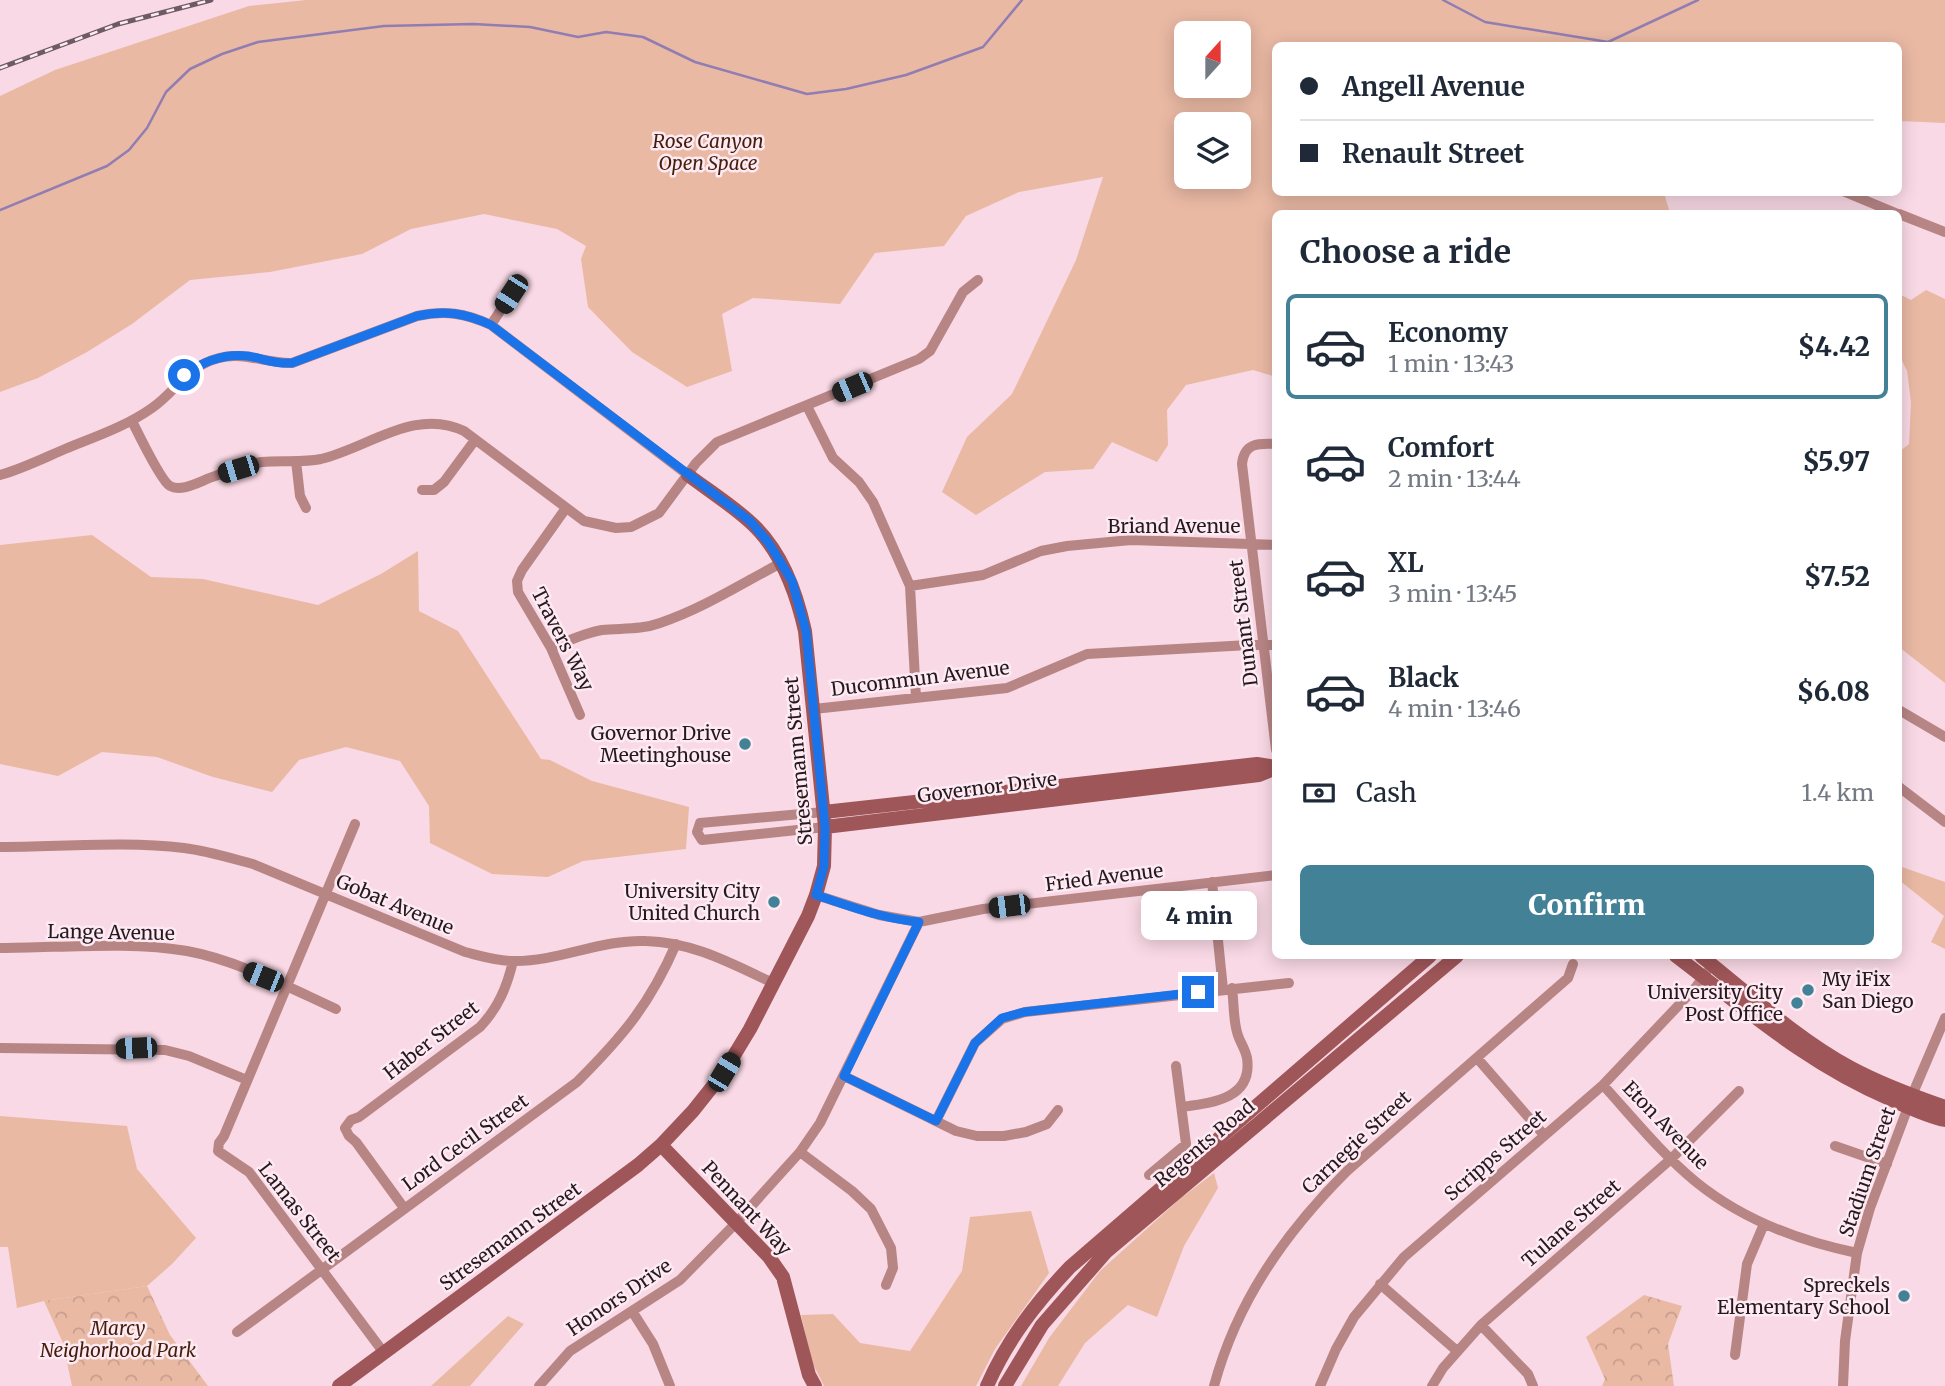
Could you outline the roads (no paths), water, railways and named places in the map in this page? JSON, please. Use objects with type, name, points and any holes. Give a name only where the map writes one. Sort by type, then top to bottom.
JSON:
[{"type":"street","points":[[1855,196],[1888,210]]},
{"type":"street","points":[[1902,216],[1945,232]]},
{"type":"street","points":[[132,421],[162,480],[171,487],[183,488],[258,463],[321,459],[412,426],[430,422],[450,425],[475,440],[584,521],[616,528],[631,527],[659,513],[708,450],[718,442],[919,359],[930,351],[963,292],[978,280]]},
{"type":"street","points":[[491,325],[511,294]]},
{"type":"street","points":[[0,475],[132,421],[165,398],[184,375],[200,363],[222,357],[247,356],[274,364],[292,363],[417,316],[438,311],[460,313],[491,325],[688,475]]},
{"type":"street","points":[[807,406],[833,458],[859,482],[873,502],[910,586],[916,698]]},
{"type":"street","points":[[422,490],[434,490],[444,482],[475,440]]},
{"type":"street","name":"Dunant Street","points":[[1272,444],[1258,443],[1245,450],[1242,464],[1272,718]]},
{"type":"street","points":[[296,461],[300,496],[306,508]]},
{"type":"street","name":"Stresemann Street","points":[[339,1386],[638,1165],[661,1145],[724,1072],[750,1029],[808,916],[824,866],[825,819],[806,631],[800,606],[792,581],[768,542],[750,521],[688,475]]},
{"type":"street","name":"Travers Way","points":[[566,508],[517,581],[523,603],[551,648],[580,715]]},
{"type":"street","name":"Briand Avenue","points":[[910,586],[984,575],[1041,551],[1067,546],[1131,540],[1272,545]]},
{"type":"street","points":[[551,648],[582,634],[659,624],[689,612],[781,563]]},
{"type":"street","name":"Ducommun Avenue","points":[[814,709],[1007,688],[1087,654],[1272,645]]},
{"type":"street","points":[[1902,712],[1945,737]]},
{"type":"street","name":"Governor Drive","points":[[825,819],[701,823],[697,832],[702,840],[825,819],[1259,775],[1272,769]]},
{"type":"street","points":[[1902,789],[1945,822]]},
{"type":"street","name":"Lamas Street","points":[[355,824],[219,1143],[218,1151],[249,1172],[384,1353]]},
{"type":"street","name":"Gobat Avenue","points":[[0,847],[184,848],[219,854],[253,864],[465,952],[513,961],[615,942],[676,944],[709,953],[773,983]]},
{"type":"street","name":"Fried Avenue","points":[[816,895],[879,915],[919,922],[983,909],[1272,875]]},
{"type":"street","points":[[1182,1108],[1217,1102],[1230,1096],[1239,1088],[1247,1073],[1247,1059],[1237,1032],[1227,989],[1212,882]]},
{"type":"street","name":"Honors Drive","points":[[539,1386],[570,1351],[680,1280],[800,1153],[820,1123],[919,922]]},
{"type":"street","name":"Lord Cecil Street","points":[[237,1332],[585,1073],[612,1047],[636,1017],[659,983],[676,944]]},
{"type":"street","name":"Lange Avenue","points":[[0,948],[153,947],[188,951],[215,958],[336,1009]]},
{"type":"street","name":"Regents Road","points":[[987,1386],[1015,1333],[1070,1267],[1427,959]]},
{"type":"street","name":"Regents Road","points":[[1005,1386],[1042,1325],[1106,1252],[1453,959]]},
{"type":"street","points":[[1680,959],[1795,1048],[1865,1088],[1910,1101],[1945,1107]]},
{"type":"street","points":[[1707,960],[1830,1055],[1945,1120]]},
{"type":"street","name":"Scripps Street","points":[[1320,1386],[1354,1317],[1404,1257],[1603,1085],[1703,977],[1707,960]]},
{"type":"street","name":"Haber Street","points":[[404,1208],[345,1128],[351,1120],[359,1117],[480,1027],[493,1013],[508,983],[513,961]]},
{"type":"street","name":"Carnegie Street","points":[[1214,1386],[1240,1312],[1265,1268],[1314,1204],[1347,1171],[1567,978],[1573,964]]},
{"type":"street","points":[[936,1121],[975,1043],[1002,1018],[1024,1012],[1289,983]]},
{"type":"street","name":"Stadium Street","points":[[1843,1386],[1844,1341],[1857,1253],[1870,1208],[1910,1101],[1945,1018]]},
{"type":"street","points":[[0,1048],[165,1050],[189,1056],[247,1080]]},
{"type":"street","points":[[1477,1058],[1544,1135]]},
{"type":"street","points":[[1149,1175],[1186,1144],[1177,1066]]},
{"type":"street","points":[[844,1076],[956,1131],[966,1133],[1004,1136],[1026,1132],[1047,1124],[1058,1111]]},
{"type":"street","name":"Eton Avenue","points":[[1603,1085],[1671,1159],[1697,1183],[1727,1204],[1795,1238],[1857,1253]]},
{"type":"street","name":"Tulane Street","points":[[1432,1386],[1443,1368],[1481,1325],[1671,1159],[1739,1091]]},
{"type":"street","name":"Pennant Way","points":[[661,1145],[769,1257],[783,1277],[809,1375],[815,1386]]},
{"type":"street","points":[[1835,1146],[1887,1164]]},
{"type":"street","points":[[800,1153],[852,1191],[871,1209],[891,1248],[893,1268],[886,1285]]},
{"type":"street","points":[[1735,1355],[1747,1264],[1764,1224]]},
{"type":"street","points":[[1380,1284],[1457,1351]]},
{"type":"street","points":[[632,1311],[653,1344],[670,1386]]},
{"type":"street","points":[[1481,1325],[1528,1374],[1533,1386]]},
{"type":"waterway","points":[[0,210],[107,166],[129,150],[147,128],[166,92],[190,69],[222,54],[258,42],[384,26],[473,24],[530,27],[578,37],[606,32],[643,37],[695,62],[807,94],[846,89],[906,75],[983,47],[1022,0]]},
{"type":"waterway","points":[[1443,0],[1485,22],[1608,42],[1698,0]]},
{"type":"railway","points":[[0,68],[118,24],[211,0]]},
{"type":"place","name":"Governor Drive Meetinghouse","points":[[745,744]]},
{"type":"place","name":"University City United Church","points":[[774,902]]},
{"type":"place","name":"My iFix San Diego","points":[[1808,990]]},
{"type":"place","name":"University City Post Office","points":[[1797,1003]]},
{"type":"place","name":"Spreckels Elementary School","points":[[1904,1296]]},
{"type":"park label","name":"Rose Canyon Open Space","points":[[708,152]]},
{"type":"park label","name":"Marcy Neighorhood Park","points":[[118,1339]]}]
